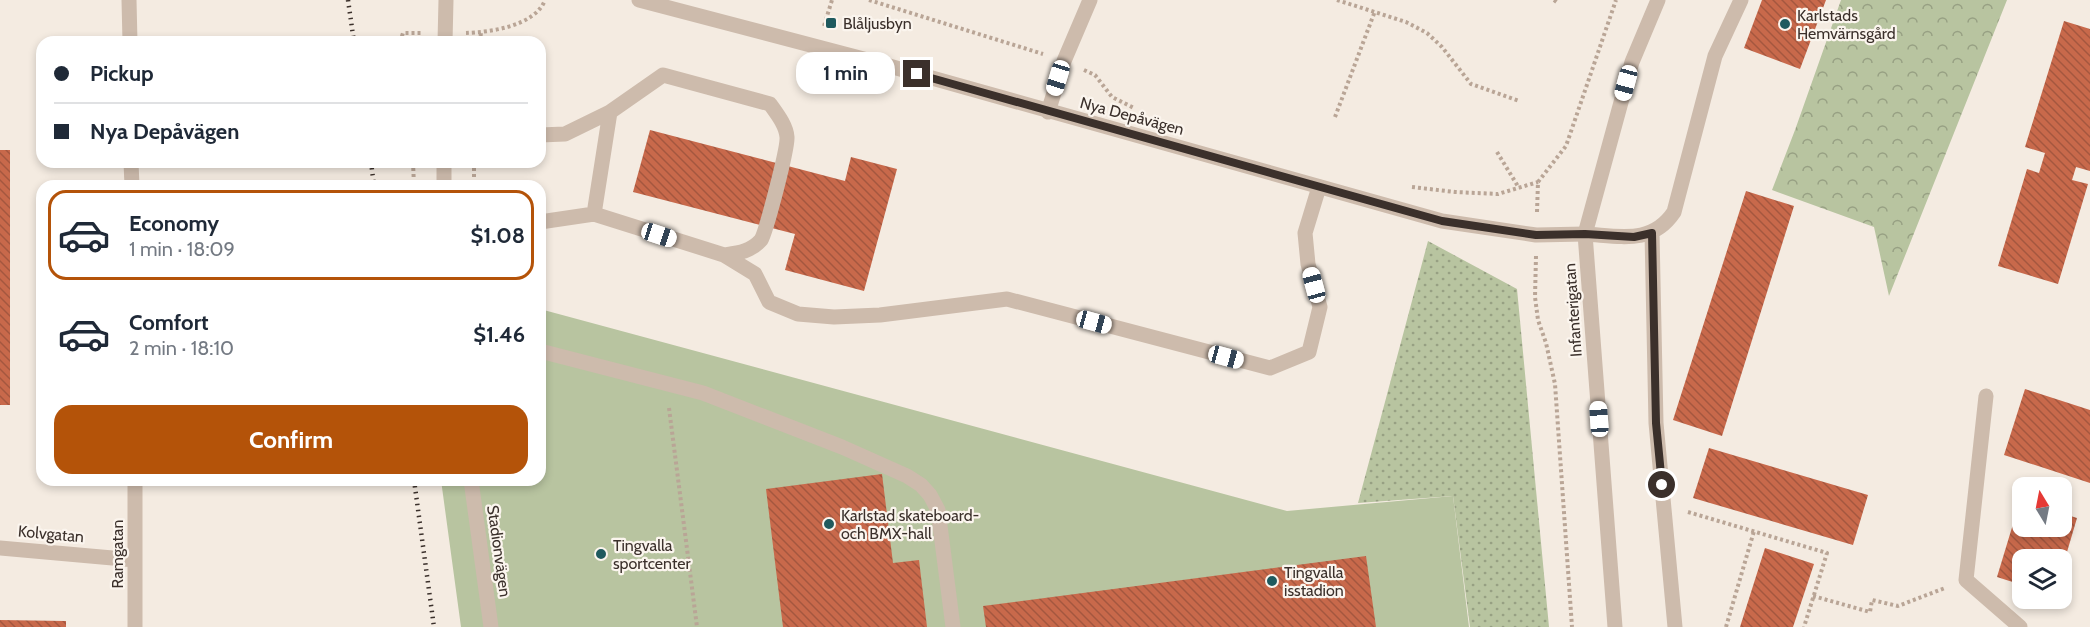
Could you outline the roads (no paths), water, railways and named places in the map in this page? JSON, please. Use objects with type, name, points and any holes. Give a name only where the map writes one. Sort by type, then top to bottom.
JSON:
[{"type":"street","points":[[129,0],[130,36]]},
{"type":"street","points":[[445,36],[446,0]]},
{"type":"street","name":"Nya Depåvägen","points":[[639,0],[875,62],[1442,221],[1536,235],[1585,234],[1634,237],[1652,233]]},
{"type":"street","points":[[1048,112],[1064,61],[1090,0]]},
{"type":"street","name":"Infanterigatan","points":[[1615,627],[1585,234],[1632,62],[1658,0]]},
{"type":"street","points":[[1675,627],[1656,423],[1652,233],[1666,224],[1674,212],[1715,56],[1741,0]]},
{"type":"street","points":[[546,135],[565,134],[610,112],[663,75],[770,104],[780,118],[787,135],[786,152],[762,238],[749,251],[724,255]]},
{"type":"street","points":[[594,214],[610,112]]},
{"type":"street","points":[[546,221],[594,214],[724,255],[754,274],[769,302],[798,314],[834,317],[880,315],[1007,300],[1270,368],[1309,352],[1320,307],[1308,264],[1305,233],[1319,187]]},
{"type":"street","points":[[546,353],[703,393],[842,447],[907,476],[921,485],[930,495],[938,510],[953,627]]},
{"type":"street","points":[[1986,396],[1966,580],[2020,627]]},
{"type":"street","name":"Ramgatan","points":[[135,486],[135,627]]},
{"type":"street","name":"Stadionvägen","points":[[472,486],[491,627]]},
{"type":"street","name":"Kolvgatan","points":[[0,548],[135,560]]},
{"type":"railway","points":[[348,0],[353,36]]},
{"type":"railway","points":[[372,168],[373,180]]},
{"type":"railway","points":[[415,486],[434,627]]},
{"type":"place","name":"Blåljusbyn","points":[[831,23]]},
{"type":"place","name":"Karlstads Hemvärnsgård","points":[[1785,24]]},
{"type":"place","name":"Karlstad skateboard- och BMX-hall","points":[[829,524]]},
{"type":"place","name":"Tingvalla sportcenter","points":[[601,554]]},
{"type":"place","name":"Tingvalla isstadion","points":[[1272,581]]}]
